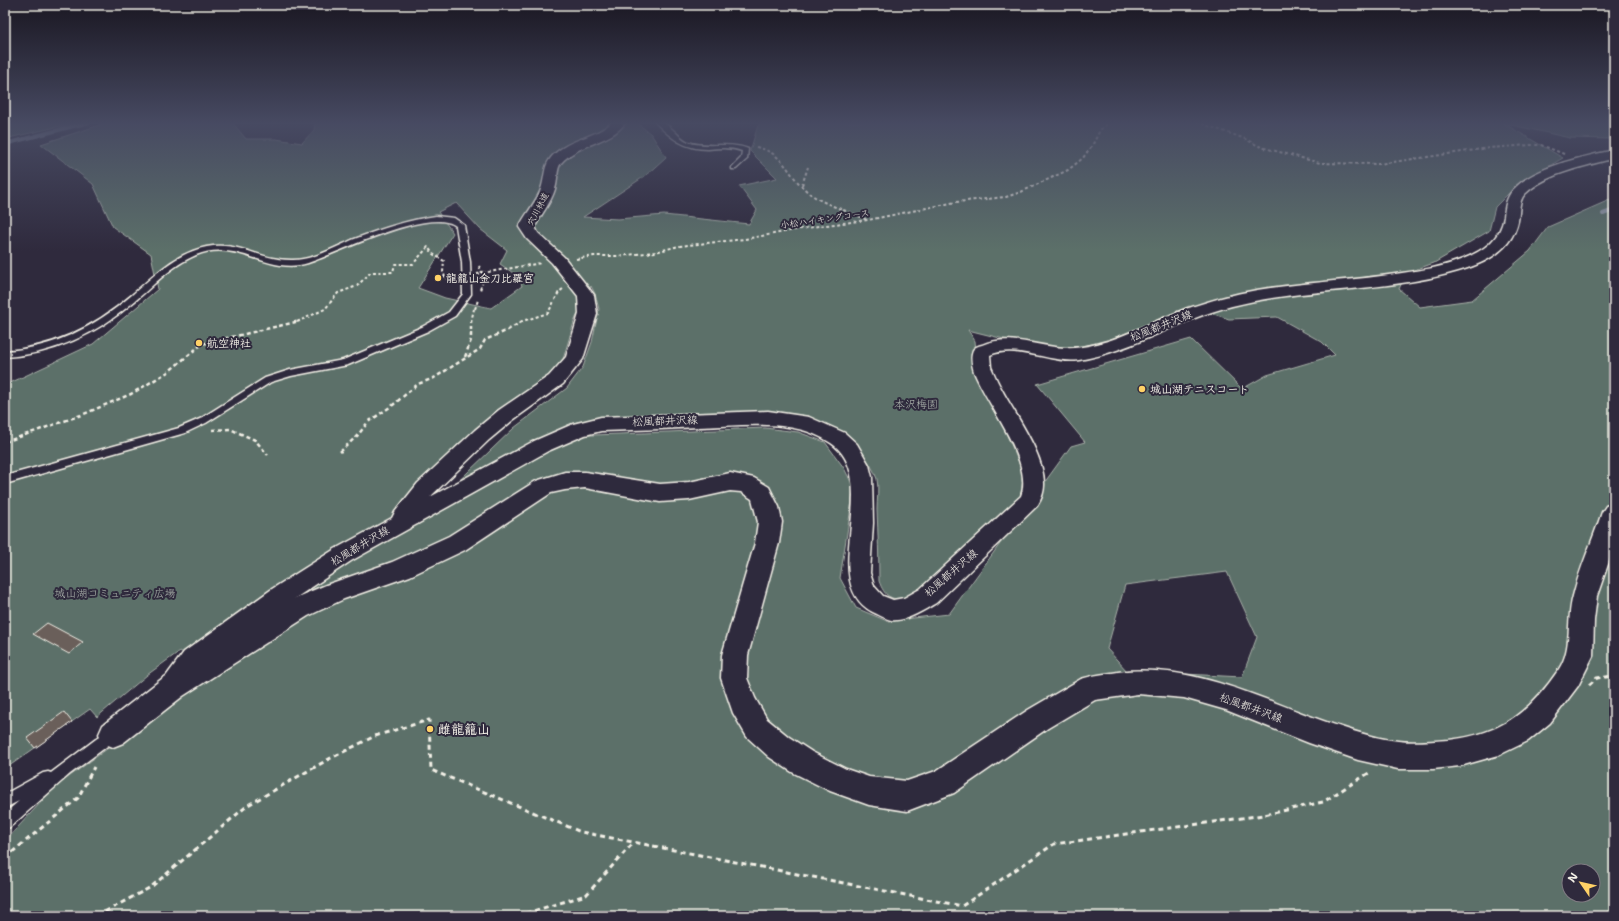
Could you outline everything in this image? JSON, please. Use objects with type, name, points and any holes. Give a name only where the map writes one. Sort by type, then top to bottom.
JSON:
[{"type":"street","name":"穴川林道","points":[[553,165],[551,168],[550,186],[527,227],[532,236],[558,260]]},
{"type":"street","name":"松風都井沢線","points":[[173,687],[192,660],[233,629],[343,555],[397,524],[490,476],[541,446],[580,429],[601,424],[768,418],[809,424],[838,438],[850,449],[859,465],[862,477],[862,523],[859,574],[864,590],[875,604],[892,610],[908,607],[928,596],[1015,516],[1030,500],[1034,486],[1034,474],[1028,456],[985,376],[980,361],[981,352],[987,348],[999,346],[1060,354],[1075,354],[1115,345],[1200,310],[1229,301],[1287,291],[1417,276],[1446,269],[1474,260],[1494,248],[1503,239],[1509,229],[1513,201],[1519,191],[1544,176],[1579,165]]},
{"type":"street","points":[[397,524],[425,489],[482,435],[506,415],[556,380],[574,359],[588,314],[588,303],[586,295],[558,260]]},
{"type":"street","name":"松風都井沢線","points":[[113,734],[173,687],[299,608],[335,592],[401,569],[457,543],[544,487],[565,481],[585,480],[660,493],[689,491],[730,482],[746,484],[761,493],[767,507],[770,522],[767,543],[735,655],[734,678],[743,704],[758,728],[779,747],[802,762],[840,781],[869,791],[907,796],[944,783],[1038,719],[1090,688],[1138,682],[1184,686],[1227,698],[1308,730],[1358,746],[1398,754],[1433,755],[1460,752],[1489,745],[1518,732],[1548,705],[1569,677],[1580,656],[1581,620],[1585,596],[1614,512]]},
{"type":"lane","points":[[734,168],[737,165]]},
{"type":"lane","points":[[5,354],[17,354],[43,348],[92,328],[112,316],[169,267],[194,253],[220,247],[234,248],[271,261],[285,263],[303,262],[405,224],[434,218],[450,219],[460,225],[468,276],[467,294],[465,299],[452,314],[432,325],[358,358],[333,366],[290,373],[268,380],[203,421],[182,431],[5,480]]},
{"type":"lane","points":[[5,822],[65,769],[113,734]]},
{"type":"lane","points":[[5,801],[65,769]]},
{"type":"path","points":[[785,165],[810,193],[868,220]]},
{"type":"path","name":"小松ハイキングコース","points":[[514,268],[558,260],[594,256],[643,254],[679,246],[745,239],[812,227],[868,220],[935,206],[1006,197],[1021,192],[1068,170],[1074,165]]},
{"type":"path","points":[[802,185],[808,172],[808,167]]},
{"type":"path","points":[[5,442],[84,414],[130,394],[168,372],[202,344],[296,322],[325,309],[338,293],[357,286],[371,272],[393,272],[395,264],[413,264],[428,247],[433,254],[444,261],[443,272],[446,279]]},
{"type":"path","points":[[340,452],[368,422],[418,384],[434,378],[480,349],[485,340],[506,331],[519,322],[548,312],[559,292],[575,280]]},
{"type":"path","points":[[465,299],[468,305],[475,309],[471,319],[473,336],[470,348],[465,358]]},
{"type":"path","points":[[182,431],[230,429],[255,440],[268,455]]},
{"type":"path","points":[[97,916],[151,887],[248,804],[329,759],[376,736],[429,720],[431,770],[581,832],[962,906],[1054,844],[1249,817],[1323,802],[1398,754]]},
{"type":"path","points":[[5,858],[78,798],[96,764]]},
{"type":"path","points":[[517,916],[586,895],[634,842]]},
{"type":"green space","points":[[68,165],[657,165],[645,176],[583,217],[618,219],[664,215],[749,224],[757,210],[739,186],[777,178],[764,165],[1551,165],[1518,184],[1495,207],[1489,231],[1434,263],[1406,273],[1399,289],[1420,307],[1472,300],[1530,251],[1548,227],[1614,198],[1614,916],[5,916],[5,841],[55,787],[152,716],[200,664],[180,651],[147,675],[97,717],[90,709],[5,769],[5,384],[93,344],[158,289],[151,254],[113,227],[93,184]],"holes":[[[456,203],[480,229],[507,250],[500,264],[519,277],[522,286],[491,308],[445,298],[418,288],[453,233],[438,212]],[[591,286],[599,309],[592,342],[583,367],[567,388],[514,428],[444,495],[557,431],[577,422],[600,418],[771,412],[797,415],[821,422],[843,434],[853,443],[871,465],[878,483],[877,510],[879,581],[883,590],[888,596],[906,601],[1022,500],[1026,480],[977,363],[975,341],[968,330],[1032,346],[1065,351],[1114,338],[1189,306],[1229,319],[1277,317],[1322,342],[1335,355],[1267,375],[1242,389],[1191,339],[1037,384],[1085,442],[1071,446],[949,614],[887,621],[856,608],[840,578],[854,488],[844,468],[825,442],[798,432],[765,428],[570,436],[406,528],[394,512],[459,443],[559,373],[574,322]],[[1227,572],[1257,637],[1242,677],[1127,671],[1107,649],[1125,585]]]},
{"type":"building","points":[[47,623],[83,642],[69,654],[33,634]]},
{"type":"building","points":[[64,712],[72,722],[35,748],[27,738]]},
{"type":"waterway","points":[[1603,214],[1614,210]]},
{"type":"place","name":"龍籠山金刀比羅宮","points":[[438,278]]},
{"type":"place","name":"航空神社","points":[[199,343]]},
{"type":"place","name":"城山湖テニスコート","points":[[1142,389]]},
{"type":"place","name":"雌龍籠山","points":[[430,729]]},
{"type":"park label","name":"本沢梅園","points":[[916,404]]},
{"type":"park label","name":"城山湖コミュニティ広場","points":[[115,593]]}]
